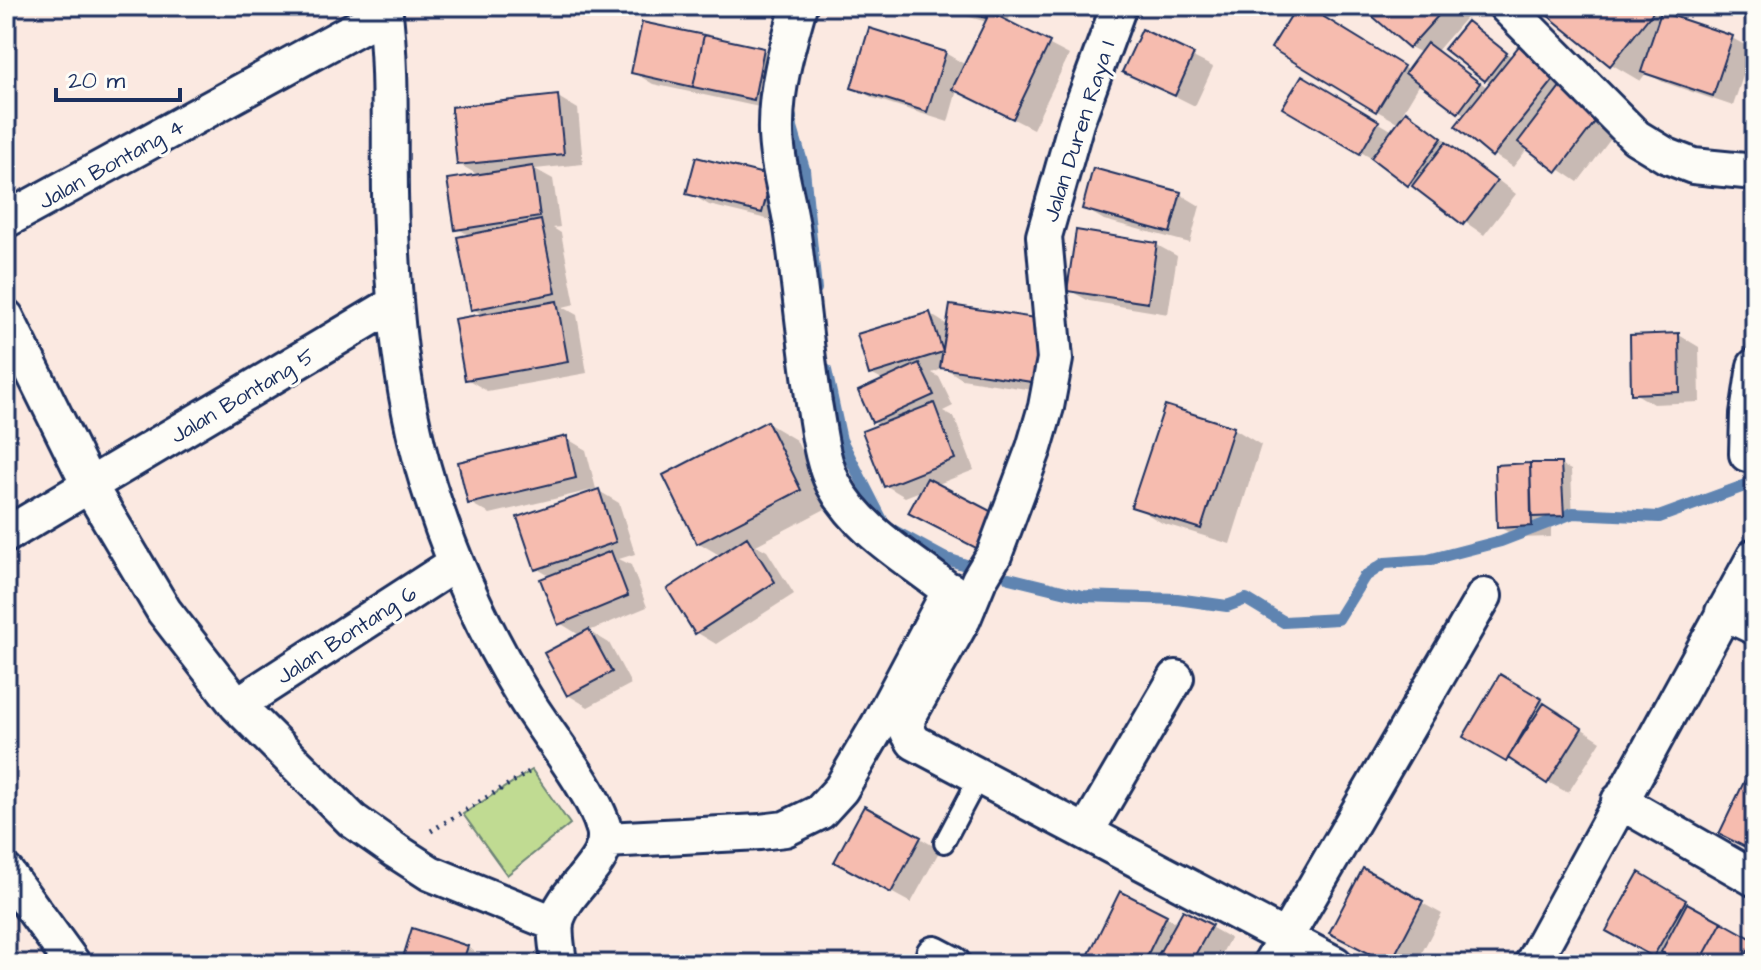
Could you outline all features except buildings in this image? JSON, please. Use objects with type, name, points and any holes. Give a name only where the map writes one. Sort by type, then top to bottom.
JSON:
[{"type":"street","points":[[799,6],[781,77],[775,127],[822,449],[834,485],[849,507],[899,554],[973,583]]},
{"type":"street","name":"Jalan Duren Raya I","points":[[973,583],[1034,448],[1052,381],[1054,335],[1044,236],[1076,123],[1119,6]]},
{"type":"street","points":[[1506,6],[1636,137],[1667,156],[1693,166],[1755,172]]},
{"type":"street","points":[[384,10],[388,54],[394,304],[407,402],[433,502],[456,563],[489,635],[598,814],[606,840],[602,855],[563,905],[556,924],[559,964]]},
{"type":"street","name":"Jalan Bontang 4","points":[[6,220],[384,10]]},
{"type":"street","name":"Jalan Bontang 5","points":[[6,535],[394,304]]},
{"type":"street","points":[[6,317],[89,485],[164,611],[237,705],[352,820],[396,851],[430,873],[556,924]]},
{"type":"street","points":[[1747,454],[1748,414],[1755,366]]},
{"type":"street","points":[[1532,964],[1755,556]]},
{"type":"street","name":"Jalan Bontang 6","points":[[237,705],[456,563]]},
{"type":"street","points":[[973,583],[907,719],[908,732],[914,742],[1086,832],[1278,951],[1335,964]]},
{"type":"street","points":[[606,840],[772,831],[803,822],[820,812],[841,789],[879,724],[973,583]]},
{"type":"street","points":[[1278,951],[1484,596]]},
{"type":"street","points":[[1723,612],[1755,627]]},
{"type":"street","points":[[1086,832],[1176,678]]},
{"type":"street","points":[[1619,801],[1755,879]]},
{"type":"street","points":[[6,872],[73,964]]},
{"type":"lane","points":[[944,843],[979,777]]},
{"type":"path","points":[[396,851],[463,814],[560,752]]},
{"type":"green space","points":[[532,770],[570,824],[507,875],[463,814]]},
{"type":"waterway","points":[[791,117],[804,169],[816,289]]},
{"type":"waterway","points":[[826,370],[841,440],[885,526],[944,558],[981,570]]},
{"type":"waterway","points":[[1009,578],[1083,596],[1177,599],[1227,606],[1246,599],[1284,622],[1338,619],[1364,577],[1385,563],[1428,560],[1501,541],[1573,513],[1659,517],[1755,482]]}]
